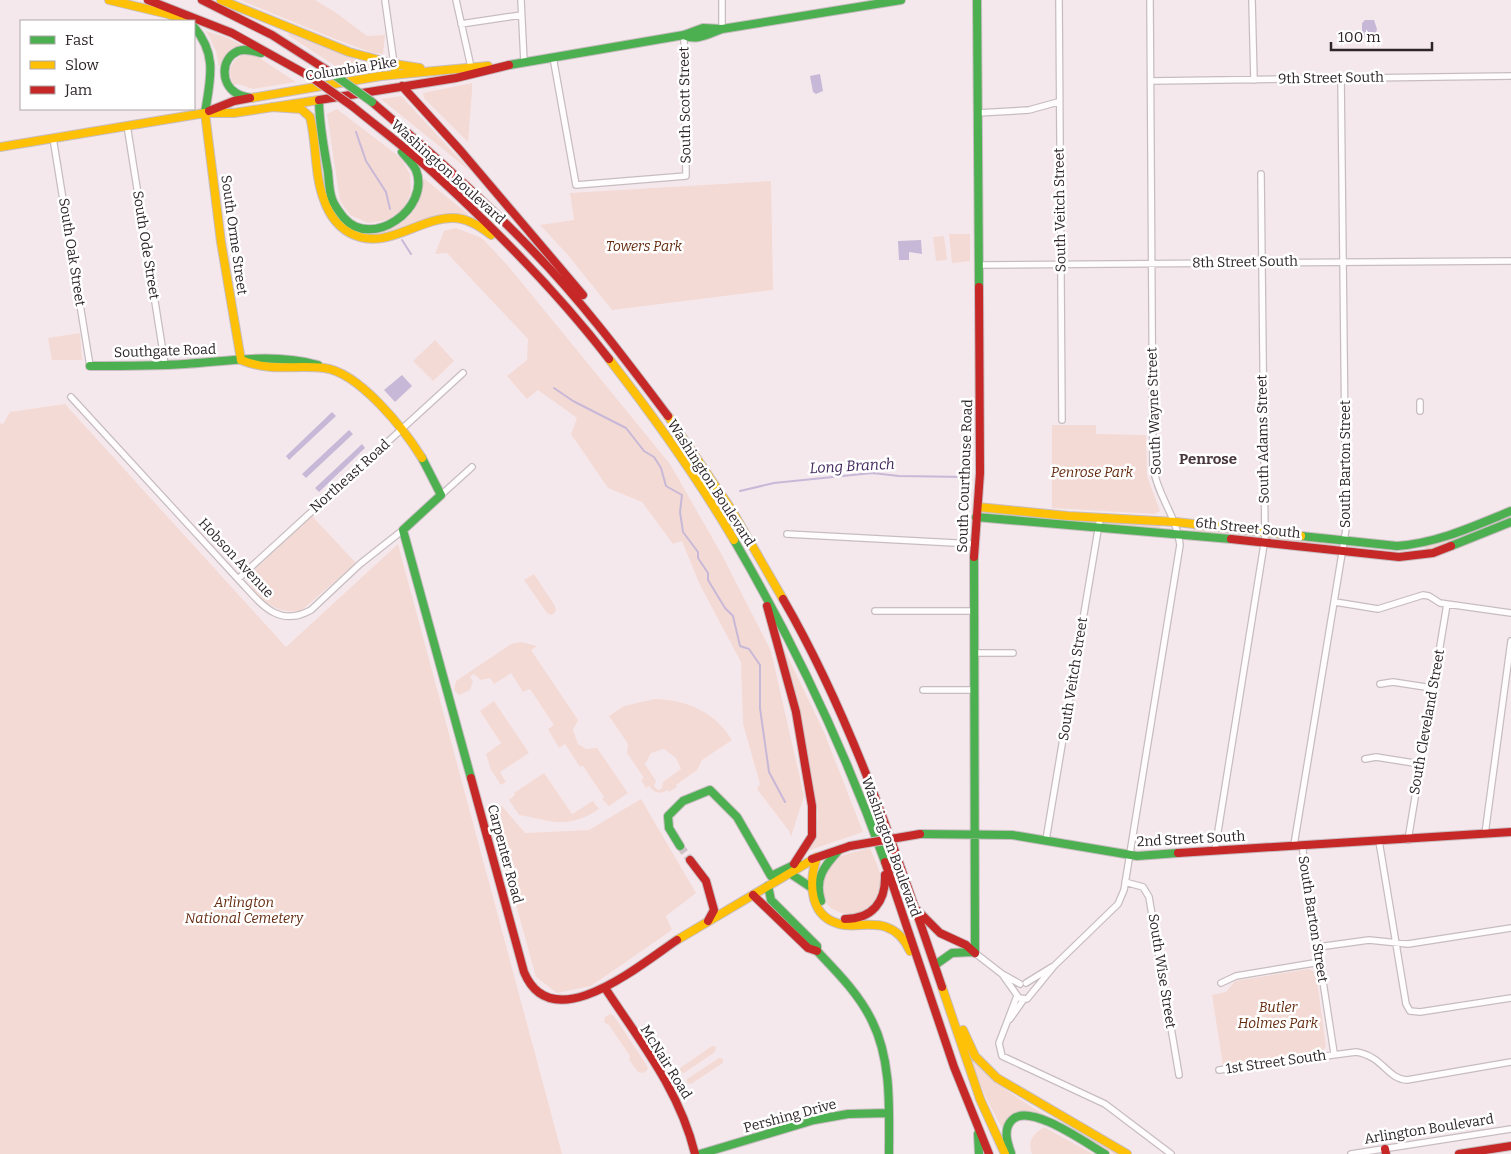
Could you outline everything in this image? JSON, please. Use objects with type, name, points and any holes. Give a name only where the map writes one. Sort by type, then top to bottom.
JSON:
[{"type":"main road","points":[[109,0],[168,14],[183,20]]},
{"type":"main road","points":[[136,0],[172,8]]},
{"type":"main road","points":[[148,0],[172,8]]},
{"type":"main road","name":"Washington Boulevard","points":[[202,0],[258,27],[332,74],[372,102],[443,161],[502,217],[578,299],[626,357],[679,431],[719,491],[794,621],[857,754],[916,909],[982,1103],[1005,1154]]},
{"type":"main road","points":[[221,0],[339,48],[394,64],[449,69]]},
{"type":"main road","name":"Columbia Pike","points":[[0,147],[205,113],[234,113],[319,100],[684,35],[688,32],[712,27],[722,29],[901,0]]},
{"type":"main road","name":"South Courthouse Road","points":[[975,953],[974,544],[978,507],[980,426],[976,0]]},
{"type":"main road","name":"Washington Boulevard","points":[[172,8],[197,16],[242,36],[311,77],[395,139],[451,188],[538,276],[594,340],[671,442],[721,518],[762,588],[792,643],[834,733],[884,859],[977,1128],[989,1154]]},
{"type":"main road","name":"South Orme Street","points":[[195,28],[208,46],[212,63],[205,113],[221,242],[241,360]]},
{"type":"main road","points":[[251,98],[233,93],[224,79],[224,68],[228,58],[242,49],[256,50],[311,77]]},
{"type":"main road","points":[[394,64],[396,74],[402,86],[460,150],[556,262],[599,315],[626,357]]},
{"type":"main road","name":"Columbia Pike","points":[[205,113],[234,101],[396,74],[504,66]]},
{"type":"main road","points":[[319,100],[319,115],[331,193],[337,210],[349,222],[360,227],[377,229],[389,227],[405,216],[413,206],[418,188],[416,172],[408,158],[374,130],[352,106]]},
{"type":"main road","points":[[272,107],[301,109],[310,117],[324,202],[332,216],[349,232],[364,238],[382,239],[438,220],[453,218],[464,220],[484,228],[538,276]]},
{"type":"main road","name":"Southgate Road","points":[[90,366],[165,365],[241,360],[271,370],[324,368],[341,372],[350,378],[402,430],[426,464],[441,496]]},
{"type":"main road","name":"Hobson Avenue","points":[[403,530],[441,496]]},
{"type":"main road","name":"6th Street South","points":[[978,507],[1100,518],[1176,522],[1345,541],[1412,546],[1433,541],[1511,511]]},
{"type":"main road","name":"6th Street South","points":[[976,517],[1179,534],[1399,557],[1417,556],[1433,552],[1511,522]]},
{"type":"main road","name":"Carpenter Road","points":[[403,530],[528,982],[540,995],[556,1001],[566,1001],[604,988],[785,874]]},
{"type":"main road","points":[[762,588],[796,712],[812,806],[812,836],[794,864]]},
{"type":"main road","points":[[680,846],[667,825],[669,811],[699,792],[710,790],[720,797],[754,841],[771,876],[785,874],[803,880],[809,886],[819,910],[833,922],[852,926],[883,926],[899,934],[907,944],[926,982]]},
{"type":"main road","name":"2nd Street South","points":[[785,874],[794,864],[850,846],[920,834],[1012,834],[1128,855],[1408,840],[1511,832]]},
{"type":"main road","points":[[839,850],[822,870],[817,891],[828,911],[844,919],[864,917],[881,903],[886,885],[884,859]]},
{"type":"main road","points":[[809,886],[816,857]]},
{"type":"main road","name":"2nd Street South","points":[[785,874],[816,857]]},
{"type":"main road","name":"Carpenter Road","points":[[690,860],[706,881],[714,910],[708,921]]},
{"type":"main road","points":[[768,886],[771,900],[817,946],[817,951]]},
{"type":"main road","points":[[753,895],[808,948],[817,951],[852,987],[874,1023],[882,1044],[888,1073],[889,1154]]},
{"type":"main road","points":[[916,909],[940,933],[966,945],[975,953]]},
{"type":"main road","points":[[935,965],[949,953],[961,950],[975,953]]},
{"type":"main road","name":"McNair Road","points":[[604,988],[679,1104],[690,1130],[695,1154]]},
{"type":"main road","points":[[945,995],[959,1020],[975,1056],[997,1078],[1127,1154]]},
{"type":"main road","name":"Pershing Drive","points":[[700,1154],[814,1120],[848,1114],[889,1113]]},
{"type":"main road","points":[[1012,1154],[1007,1142],[1007,1128],[1014,1119],[1024,1115],[1043,1119],[1105,1154]]},
{"type":"main road","points":[[977,1128],[979,1154]]},
{"type":"main road","points":[[1459,1154],[1511,1146]]},
{"type":"street","points":[[385,0],[394,64]]},
{"type":"street","points":[[456,0],[471,67]]},
{"type":"street","points":[[520,0],[524,62]]},
{"type":"street","points":[[722,0],[722,29]]},
{"type":"street","name":"South Veitch Street","points":[[1059,0],[1058,102],[1062,420]]},
{"type":"street","name":"South Wayne Street","points":[[1054,966],[1120,902],[1125,882],[1180,545],[1176,522],[1157,485],[1153,467],[1150,0]]},
{"type":"street","points":[[1252,0],[1254,80]]},
{"type":"street","points":[[461,24],[521,15]]},
{"type":"street","name":"South Scott Street","points":[[553,57],[576,185],[686,176],[684,35]]},
{"type":"street","name":"9th Street South","points":[[1151,81],[1511,76]]},
{"type":"street","name":"South Barton Street","points":[[1334,1053],[1318,947],[1298,845],[1346,529],[1342,78]]},
{"type":"street","points":[[977,113],[1029,110],[1058,102]]},
{"type":"street","name":"South Ode Street","points":[[127,125],[165,365]]},
{"type":"street","name":"South Oak Street","points":[[53,138],[90,366]]},
{"type":"street","name":"South Adams Street","points":[[1215,850],[1265,532],[1261,174]]},
{"type":"street","name":"8th Street South","points":[[978,265],[1511,261]]},
{"type":"street","name":"Northeast Road","points":[[238,579],[463,373]]},
{"type":"street","name":"Hobson Avenue","points":[[71,397],[264,607],[276,614],[289,617],[302,615],[311,610],[360,564],[403,530]]},
{"type":"street","points":[[1420,402],[1420,411]]},
{"type":"street","name":"Hobson Avenue","points":[[441,496],[472,467]]},
{"type":"street","name":"South Veitch Street","points":[[1046,840],[1100,518]]},
{"type":"street","points":[[787,534],[974,544]]},
{"type":"street","points":[[1335,602],[1378,609],[1423,595],[1447,604],[1511,613]]},
{"type":"street","name":"South Cleveland Street","points":[[1408,840],[1447,604]]},
{"type":"street","points":[[875,611],[974,611]]},
{"type":"street","points":[[1485,834],[1511,641]]},
{"type":"street","points":[[974,653],[1013,653]]},
{"type":"street","points":[[1380,684],[1393,682],[1432,688]]},
{"type":"street","points":[[923,690],[974,690]]},
{"type":"street","points":[[1365,759],[1376,757],[1420,764]]},
{"type":"street","points":[[1379,841],[1406,1004],[1410,1011],[1420,1012],[1511,998]]},
{"type":"street","name":"South Wise Street","points":[[1125,882],[1143,887],[1149,897],[1179,1074]]},
{"type":"street","points":[[1318,947],[1369,940],[1408,944],[1511,928]]},
{"type":"street","points":[[975,953],[1002,974],[1023,983],[1032,991]]},
{"type":"street","points":[[1221,983],[1236,976],[1320,962]]},
{"type":"street","points":[[1054,966],[1023,983],[1016,994],[998,1046],[1000,1054],[1004,1058],[1105,1104],[1170,1154]]},
{"type":"street","points":[[1006,1025],[1024,999],[1030,997],[1032,991],[1044,980],[1054,966]]},
{"type":"street","points":[[1002,974],[1016,994],[1024,999]]},
{"type":"street","name":"1st Street South","points":[[1219,1070],[1334,1053],[1365,1053],[1378,1059],[1396,1078],[1407,1080],[1511,1062]]},
{"type":"street","name":"Arlington Boulevard","points":[[1351,1154],[1385,1152],[1511,1129]]},
{"type":"green space","points":[[240,0],[315,0],[335,12],[367,36],[385,35],[383,54],[373,53],[335,39]]},
{"type":"green space","points":[[206,31],[228,38],[244,46],[224,57],[219,67],[216,51]]},
{"type":"green space","points":[[289,33],[375,68],[346,73],[288,35]]},
{"type":"green space","points":[[246,54],[255,55],[296,82],[253,89],[238,84],[234,85],[230,75],[231,66],[237,59]]},
{"type":"green space","points":[[472,83],[468,142],[424,98],[423,93]]},
{"type":"green space","points":[[401,96],[465,165],[470,171],[381,99]]},
{"type":"green space","points":[[337,109],[401,158],[410,174],[411,193],[403,209],[387,220],[368,223],[350,215],[340,201],[327,114]]},
{"type":"green space","points":[[421,176],[468,214],[373,237],[373,233],[394,227],[410,215],[416,207],[419,198]]},
{"type":"green space","name":"Towers Park","points":[[771,181],[773,290],[612,310],[567,254],[540,225],[574,220],[570,193]]},
{"type":"green space","points":[[456,228],[482,238],[509,267],[670,464],[722,555],[771,651],[804,796],[791,837],[789,831],[757,789],[760,784],[743,724],[741,662],[699,583],[682,541],[673,544],[642,502],[608,488],[571,434],[577,418],[538,390],[527,399],[507,376],[527,360],[528,339],[447,253],[435,254],[444,231]]},
{"type":"green space","points":[[949,234],[970,234],[970,261],[952,263]]},
{"type":"green space","points":[[944,236],[947,260],[936,261],[933,237]]},
{"type":"green space","points":[[80,333],[82,360],[52,360],[48,338]]},
{"type":"green space","points":[[435,340],[454,361],[433,381],[413,361]]},
{"type":"green space","name":"Arlington National Cemetery","points":[[65,404],[286,647],[398,544],[562,1154],[0,1154],[0,423],[3,424],[10,412]]},
{"type":"green space","name":"Penrose Park","points":[[1052,425],[1096,425],[1096,434],[1146,435],[1147,476],[1160,511],[1155,514],[1052,508]]},
{"type":"green space","points":[[1511,515],[1511,519],[1425,551],[1425,546]]},
{"type":"green space","points":[[312,516],[356,563],[301,611],[285,611],[262,599],[248,579],[250,574]]},
{"type":"green space","points":[[1110,521],[1159,524],[1161,528],[1108,525]]},
{"type":"green space","points":[[1194,527],[1251,534],[1253,537],[1194,532],[1192,531]]},
{"type":"green space","points":[[1278,536],[1331,542],[1333,544],[1331,547],[1278,541],[1276,539]]},
{"type":"green space","points":[[534,574],[555,606],[556,611],[552,615],[547,613],[524,580]]},
{"type":"green space","points":[[521,642],[537,646],[531,650],[578,720],[573,730],[578,744],[586,749],[597,748],[628,793],[609,806],[602,799],[604,797],[583,766],[580,767],[565,744],[559,748],[548,729],[554,725],[530,689],[523,692],[511,673],[494,684],[490,678],[481,680],[474,674],[470,677],[473,681],[470,690],[459,695],[454,690],[456,681],[511,644]]},
{"type":"green space","points":[[784,649],[824,732],[863,832],[807,851],[815,837],[818,815],[810,763]]},
{"type":"green space","points":[[655,699],[689,705],[709,715],[725,730],[732,740],[702,760],[697,770],[676,785],[677,787],[669,792],[668,790],[657,792],[649,786],[646,788],[641,780],[644,778],[627,753],[628,744],[609,716],[624,706]],"holes":[[[664,749],[676,758],[681,769],[663,782],[662,788],[658,790],[654,786],[656,781],[645,764],[651,753]]]},
{"type":"green space","points":[[494,701],[529,753],[500,772],[506,782],[501,785],[491,770],[486,754],[501,743],[480,711]]},
{"type":"green space","points":[[544,773],[572,814],[593,801],[599,809],[588,816],[569,822],[551,821],[519,815],[509,800],[515,795],[514,793]]},
{"type":"green space","points":[[641,799],[696,893],[666,916],[672,930],[591,986],[557,993],[536,977],[489,808],[502,806],[525,833],[589,830]]},
{"type":"green space","points":[[870,848],[881,877],[879,896],[872,906],[861,912],[849,914],[837,911],[828,905],[822,894],[822,879],[825,870],[837,858]]},
{"type":"green space","name":"Butler Holmes Park","points":[[1309,969],[1316,973],[1326,1047],[1323,1050],[1223,1065],[1212,995],[1226,992],[1235,981]]},
{"type":"green space","points":[[610,1014],[614,1016],[646,1064],[648,1069],[644,1073],[638,1072],[629,1060],[630,1056],[609,1025],[604,1022],[605,1017]]},
{"type":"green space","points":[[712,1046],[716,1047],[715,1052],[684,1073],[679,1072],[680,1068]]},
{"type":"green space","points":[[969,1055],[1001,1086],[1019,1099],[1120,1154],[1113,1154],[1033,1111],[1018,1113],[1008,1118],[1002,1128],[985,1096]]},
{"type":"green space","points":[[719,1058],[723,1059],[723,1063],[691,1084],[687,1083],[687,1079]]},
{"type":"green space","points":[[1044,1127],[1093,1154],[1032,1154],[1030,1145],[1032,1138]]},
{"type":"shaded area","points":[[1365,20],[1374,20],[1377,29],[1375,37],[1365,37],[1362,34],[1362,23]]},
{"type":"shaded area","points":[[820,74],[823,91],[816,94],[813,92],[810,76]]},
{"type":"shaded area","points":[[921,240],[922,254],[909,252],[909,260],[899,260],[898,241]]},
{"type":"shaded area","points":[[402,375],[412,386],[395,402],[384,390]]},
{"type":"shaded area","points":[[332,412],[336,416],[289,460],[286,456]]},
{"type":"shaded area","points":[[349,430],[353,434],[306,478],[302,474]]},
{"type":"shaded area","points":[[362,444],[365,448],[319,492],[315,488]]},
{"type":"waterway","name":"Long Branch","points":[[356,132],[366,161],[386,192],[390,209]]},
{"type":"waterway","name":"Long Branch","points":[[402,240],[411,254]]},
{"type":"waterway","points":[[554,388],[573,401],[626,428],[644,451],[654,457],[661,468],[666,486],[682,495],[680,512],[683,532],[698,552],[698,558],[708,573],[708,580],[725,608],[733,616],[740,646],[749,649],[760,665],[760,708],[769,772],[785,802]]},
{"type":"waterway","name":"Long Branch","points":[[740,491],[774,483],[872,473],[899,476],[967,477]]},
{"type":"tunnel","points":[[680,846],[690,860]]},
{"type":"traffic: fast","points":[[509,65],[684,35],[703,28],[722,29],[901,0]]},
{"type":"traffic: fast","points":[[977,0],[979,287]]},
{"type":"traffic: fast","points":[[195,28],[202,37],[209,58],[210,79],[205,113]]},
{"type":"traffic: fast","points":[[684,35],[693,38],[708,35],[722,29]]},
{"type":"traffic: fast","points":[[251,98],[239,95],[227,84],[225,78],[226,65],[232,55],[238,51],[247,50],[261,53]]},
{"type":"traffic: fast","points":[[333,74],[372,102]]},
{"type":"traffic: fast","points":[[319,100],[331,196],[344,218],[356,227],[369,229],[383,227],[396,220],[407,210],[415,198],[418,184],[416,170],[402,152]]},
{"type":"traffic: fast","points":[[90,366],[162,365],[268,359],[285,359],[318,365]]},
{"type":"traffic: fast","points":[[422,458],[441,495],[403,530],[471,778]]},
{"type":"traffic: fast","points":[[1301,536],[1397,546],[1441,538],[1511,511]]},
{"type":"traffic: fast","points":[[976,517],[1231,539]]},
{"type":"traffic: fast","points":[[1451,546],[1511,522]]},
{"type":"traffic: fast","points":[[734,540],[777,618],[817,698],[853,779],[885,862]]},
{"type":"traffic: fast","points":[[974,557],[975,953]]},
{"type":"traffic: fast","points":[[680,846],[669,828],[668,816],[683,801],[710,790],[737,817],[771,876],[798,863]]},
{"type":"traffic: fast","points":[[920,834],[1012,835],[1137,856],[1178,853]]},
{"type":"traffic: fast","points":[[821,901],[819,886],[822,873],[839,850]]},
{"type":"traffic: fast","points":[[791,874],[809,886]]},
{"type":"traffic: fast","points":[[768,886],[771,900],[817,946],[817,951],[840,975],[867,1011],[872,1021],[883,1052],[886,1069],[889,1103],[889,1154]]},
{"type":"traffic: fast","points":[[935,965],[952,953],[973,952]]},
{"type":"traffic: fast","points":[[700,1154],[814,1120],[848,1114],[889,1113]]},
{"type":"traffic: fast","points":[[1011,1153],[1007,1140],[1007,1127],[1012,1120],[1020,1116],[1032,1116],[1058,1126],[1105,1154]]},
{"type":"traffic: fast","points":[[978,1134],[979,1154]]},
{"type":"traffic: slow","points":[[109,0],[168,14],[183,20]]},
{"type":"traffic: slow","points":[[221,0],[349,52],[394,64]]},
{"type":"traffic: slow","points":[[395,70],[394,64],[420,68]]},
{"type":"traffic: slow","points":[[251,98],[381,76],[488,66]]},
{"type":"traffic: slow","points":[[0,147],[205,113],[234,113],[319,100]]},
{"type":"traffic: slow","points":[[272,107],[301,109],[310,117],[319,180],[324,200],[334,219],[350,233],[363,238],[376,239],[402,233],[440,219],[453,218],[473,223],[491,235]]},
{"type":"traffic: slow","points":[[205,113],[221,242],[241,360]]},
{"type":"traffic: slow","points":[[609,359],[674,448],[734,540]]},
{"type":"traffic: slow","points":[[241,360],[264,366],[313,367],[338,372],[352,380],[379,404],[404,432],[422,458]]},
{"type":"traffic: slow","points":[[668,416],[731,509],[783,599]]},
{"type":"traffic: slow","points":[[978,507],[1068,516],[1176,522],[1301,536]]},
{"type":"traffic: slow","points":[[677,940],[817,857]]},
{"type":"traffic: slow","points":[[817,857],[812,878],[812,889],[814,899],[824,916],[844,925],[876,925],[890,929],[901,936],[910,951]]},
{"type":"traffic: slow","points":[[942,987],[980,1099],[1005,1154]]},
{"type":"traffic: slow","points":[[963,1030],[975,1056],[997,1078],[1127,1154]]},
{"type":"traffic: jam","points":[[148,0],[232,33],[311,77]]},
{"type":"traffic: jam","points":[[202,0],[272,35],[333,74]]},
{"type":"traffic: jam","points":[[319,100],[456,78],[509,65]]},
{"type":"traffic: jam","points":[[311,77],[352,106]]},
{"type":"traffic: jam","points":[[402,86],[460,150],[583,295]]},
{"type":"traffic: jam","points":[[209,111],[234,101],[250,98]]},
{"type":"traffic: jam","points":[[372,102],[473,192],[549,268],[602,330],[668,416]]},
{"type":"traffic: jam","points":[[352,106],[427,167],[483,219],[549,287],[609,359]]},
{"type":"traffic: jam","points":[[974,557],[980,473],[979,287]]},
{"type":"traffic: jam","points":[[1231,539],[1399,557],[1433,553],[1451,546]]},
{"type":"traffic: jam","points":[[783,599],[808,645],[852,740],[890,838],[942,987]]},
{"type":"traffic: jam","points":[[767,606],[796,712],[812,806],[812,836],[794,864]]},
{"type":"traffic: jam","points":[[471,778],[524,972],[537,991],[555,999],[575,998],[598,991],[642,965],[677,940]]},
{"type":"traffic: jam","points":[[1178,853],[1511,832]]},
{"type":"traffic: jam","points":[[850,846],[920,834]]},
{"type":"traffic: jam","points":[[812,859],[850,846]]},
{"type":"traffic: jam","points":[[690,860],[706,881],[714,910],[708,921]]},
{"type":"traffic: jam","points":[[885,862],[954,1067],[989,1154]]},
{"type":"traffic: jam","points":[[845,919],[863,916],[876,907],[883,893],[885,875]]},
{"type":"traffic: jam","points":[[753,895],[808,948],[817,951]]},
{"type":"traffic: jam","points":[[917,910],[940,933],[966,945],[975,953]]},
{"type":"traffic: jam","points":[[605,988],[658,1067],[680,1109],[695,1154]]},
{"type":"traffic: jam","points":[[1459,1154],[1511,1146]]},
{"type":"traffic: jam","points":[[1385,1149],[1386,1154]]},
{"type":"district","name":"Penrose","points":[[1208,459]]}]
